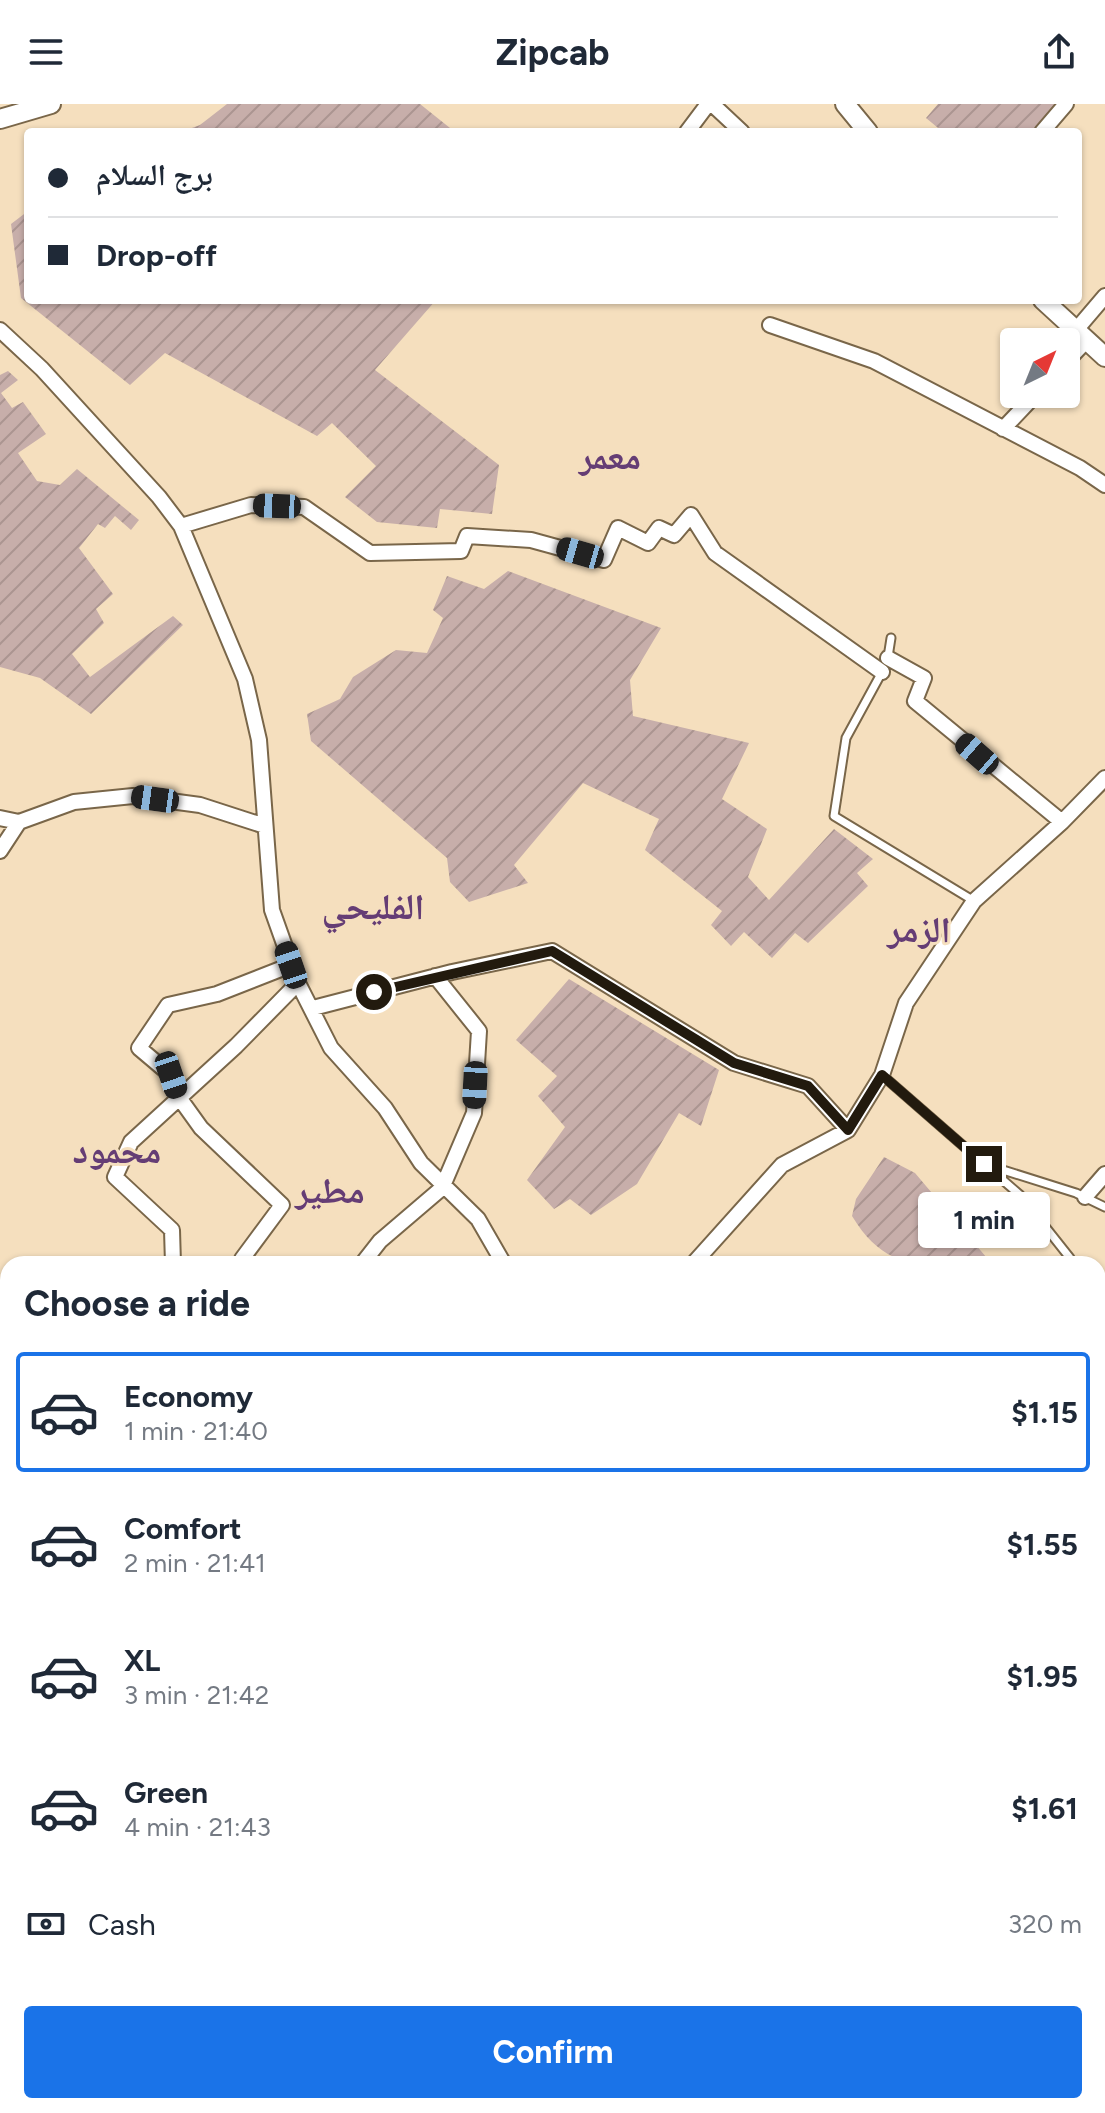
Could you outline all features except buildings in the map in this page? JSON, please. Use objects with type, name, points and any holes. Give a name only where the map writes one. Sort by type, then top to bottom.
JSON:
[{"type":"main road","points":[[0,119],[51,104]]},
{"type":"main road","points":[[845,104],[865,128]]},
{"type":"main road","points":[[1047,304],[1105,357]]},
{"type":"street","points":[[690,128],[710,104],[737,128]]},
{"type":"street","points":[[1045,128],[1066,104]]},
{"type":"street","points":[[1081,335],[1105,296]]},
{"type":"street","points":[[770,325],[874,361],[1105,485]]},
{"type":"street","points":[[0,330],[42,369],[181,526],[245,679],[259,740],[272,910],[298,983],[331,1048],[385,1108],[421,1163],[442,1188],[478,1219],[499,1256]]},
{"type":"street","points":[[1003,429],[1023,408]]},
{"type":"street","points":[[181,526],[251,505],[304,507],[370,553],[461,551],[467,536],[531,540],[604,560],[618,528],[648,543],[659,528],[674,535],[691,515],[715,553],[882,672]]},
{"type":"street","points":[[888,658],[924,678],[915,701],[1062,822]]},
{"type":"street","points":[[700,1256],[782,1165],[848,1130],[882,1075],[906,1003],[974,901],[1062,822],[1105,778]]},
{"type":"street","points":[[0,818],[19,822],[74,802],[133,796],[200,805],[265,826]]},
{"type":"street","points":[[0,851],[19,822]]},
{"type":"street","points":[[313,1008],[435,976],[552,951],[734,1063],[808,1086],[848,1130]]},
{"type":"street","points":[[244,1256],[282,1205],[201,1128],[178,1096],[171,1075],[139,1048],[168,1005],[217,994],[291,965]]},
{"type":"street","points":[[368,1256],[380,1241],[442,1188],[474,1113],[479,1031],[435,976]]},
{"type":"street","points":[[173,1256],[172,1230],[115,1177],[131,1142],[236,1046],[298,983]]},
{"type":"street","points":[[1085,1197],[1105,1174]]},
{"type":"lane","points":[[891,638],[882,672],[846,738],[834,816],[974,901]]},
{"type":"lane","points":[[882,1075],[1020,1195],[1068,1256]]},
{"type":"lane","points":[[984,1164],[1085,1197],[1105,1207]]},
{"type":"shaded area","points":[[227,104],[420,104],[450,128],[192,128]]},
{"type":"shaded area","points":[[938,104],[1057,104],[1037,128],[938,128],[926,118]]},
{"type":"shaded area","points":[[24,214],[24,300],[21,298],[11,224]]},
{"type":"shaded area","points":[[29,304],[433,304],[375,370],[499,465],[492,514],[440,509],[437,528],[377,522],[345,497],[376,466],[332,423],[317,436],[165,353],[130,385]]},
{"type":"shaded area","points":[[8,371],[18,380],[1,393],[12,408],[23,402],[46,434],[18,453],[37,481],[60,485],[77,469],[139,520],[131,530],[115,516],[105,528],[98,524],[79,548],[113,594],[96,609],[104,623],[72,654],[90,677],[173,616],[183,625],[91,714],[40,678],[0,667],[0,375]]},
{"type":"shaded area","points":[[508,571],[661,628],[630,680],[633,716],[749,743],[722,799],[767,829],[748,877],[769,900],[834,829],[873,859],[857,873],[868,886],[808,943],[795,933],[772,958],[744,932],[731,946],[711,925],[722,911],[645,850],[659,819],[583,783],[514,865],[528,883],[469,902],[450,882],[447,858],[311,741],[307,714],[340,699],[353,677],[396,650],[427,653],[443,618],[433,610],[447,576],[484,589]]},
{"type":"shaded area","points":[[569,979],[719,1070],[701,1126],[679,1113],[637,1184],[591,1215],[570,1199],[554,1209],[527,1180],[565,1127],[538,1096],[557,1076],[516,1040]]},
{"type":"shaded area","points":[[884,1157],[915,1173],[985,1256],[893,1256],[866,1236],[852,1216],[856,1199]]},
{"type":"district","name":"معمر","points":[[610,456]]},
{"type":"district","name":"الفليحي","points":[[373,906]]},
{"type":"district","name":"الزمر","points":[[919,929]]},
{"type":"district","name":"محمود","points":[[117,1150]]},
{"type":"district","name":"مطير","points":[[330,1190]]},
{"type":"route","points":[[374,992],[552,951],[734,1063],[808,1086],[848,1130],[882,1075],[984,1164]]}]
